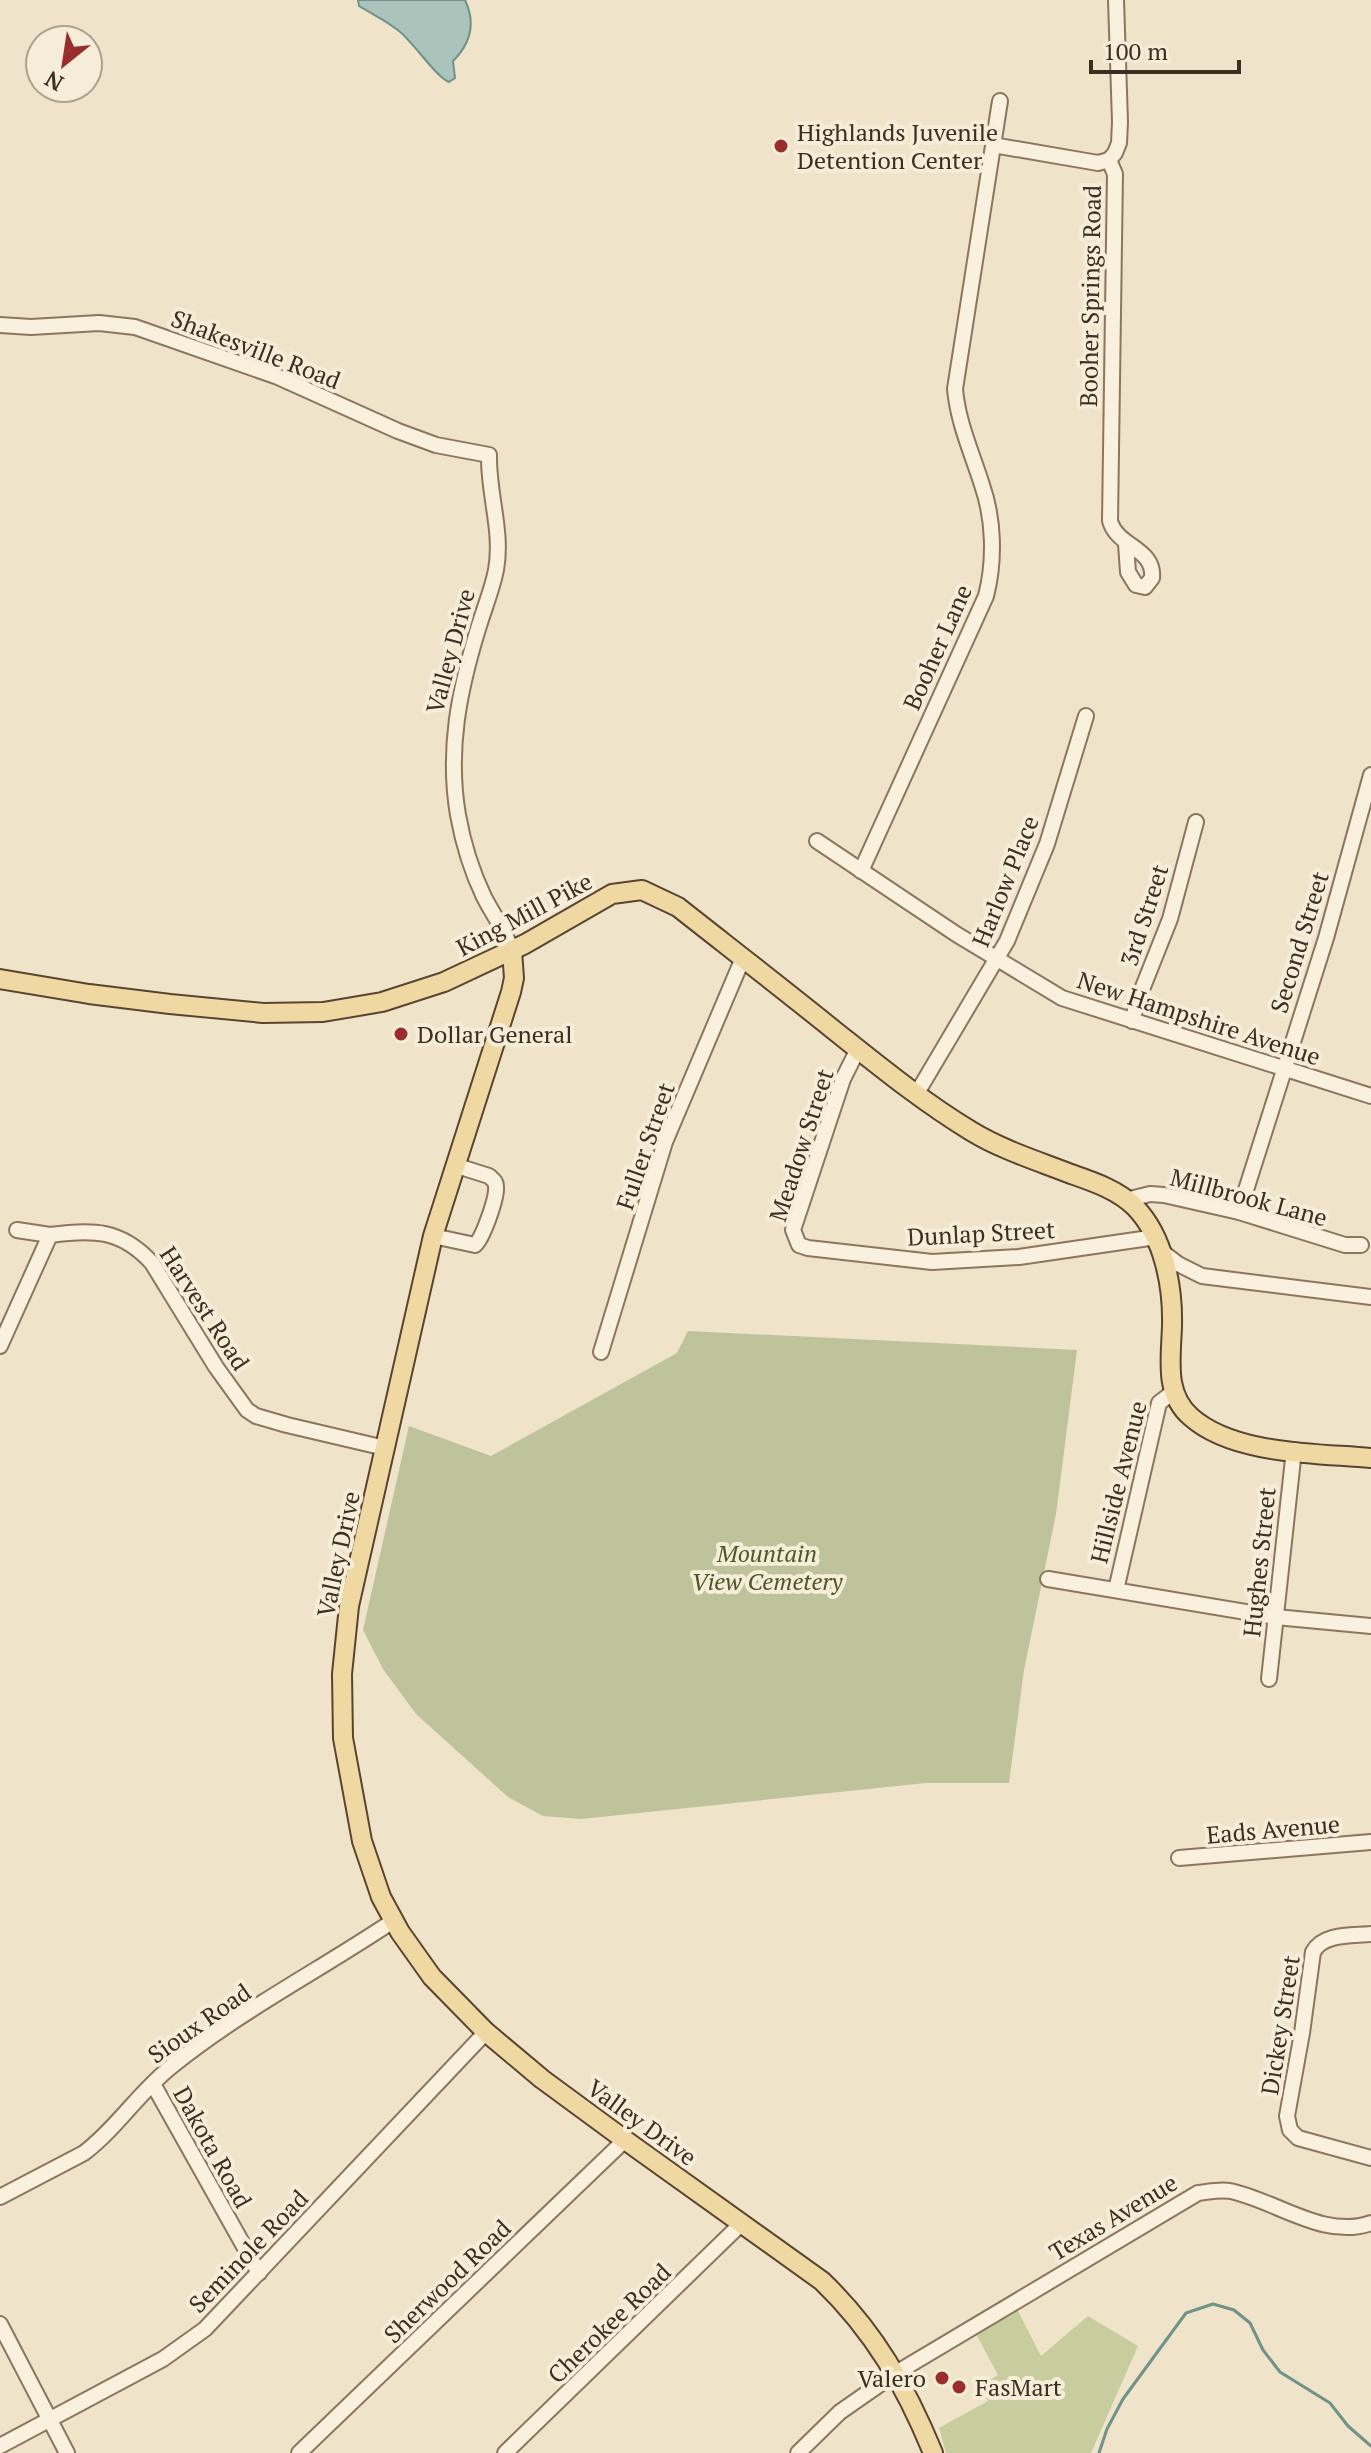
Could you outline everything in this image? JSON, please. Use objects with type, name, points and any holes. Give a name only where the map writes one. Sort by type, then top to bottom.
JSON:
[{"type":"main road","name":"King Mill Pike","points":[[0,979],[170,1004],[263,1013],[323,1012],[405,996],[455,978],[512,951],[599,899],[629,890],[642,890],[664,898],[858,1049],[974,1133],[994,1144],[1098,1184],[1126,1200],[1139,1211],[1158,1244]]},
{"type":"main road","name":"Valley Drive","points":[[512,951],[514,978],[511,992],[433,1236],[349,1606],[341,1698],[347,1772],[362,1841],[381,1897],[393,1921],[432,1977],[486,2032],[542,2079],[805,2267],[842,2300],[862,2323],[896,2373],[933,2453]]},
{"type":"main road","points":[[1158,1244],[1170,1299],[1173,1392],[1191,1418],[1219,1434],[1256,1446],[1371,1458]]},
{"type":"street","name":"Booher Springs Road","points":[[1116,0],[1119,133],[1115,153],[1109,160],[1115,174],[1110,521],[1116,535],[1126,544]]},
{"type":"street","name":"Booher Lane","points":[[861,871],[991,579],[988,506],[959,420],[955,389],[1000,101]]},
{"type":"street","points":[[993,145],[1098,163],[1109,160]]},
{"type":"street","name":"Shakesville Road","points":[[0,325],[31,327],[99,323],[135,327],[278,377],[436,445],[489,455]]},
{"type":"street","name":"Valley Drive","points":[[489,455],[489,482],[498,532],[496,569],[457,705],[453,760],[459,817],[477,882],[512,951]]},
{"type":"street","name":"Harlow Place","points":[[917,1093],[998,960],[1047,844],[1086,716]]},
{"type":"street","name":"Second Street","points":[[1239,1212],[1326,938],[1371,775]]},
{"type":"street","name":"3rd Street","points":[[1132,1021],[1170,919],[1196,822]]},
{"type":"street","name":"New Hampshire Avenue","points":[[817,841],[998,960],[1062,998],[1371,1096]]},
{"type":"street","name":"Fuller Street","points":[[601,1352],[665,1142],[743,958]]},
{"type":"street","name":"Meadow Street","points":[[808,1248],[795,1240],[793,1230],[843,1079],[858,1049]]},
{"type":"street","points":[[433,1236],[475,1245],[482,1236],[493,1201],[496,1185],[489,1176],[454,1165]]},
{"type":"street","name":"Millbrook Lane","points":[[1126,1200],[1140,1195],[1164,1195],[1239,1212],[1345,1245],[1361,1245]]},
{"type":"street","name":"Harvest Road","points":[[17,1230],[50,1235],[86,1230],[119,1237],[139,1249],[159,1273],[216,1367],[247,1410],[256,1416],[287,1425],[385,1448]]},
{"type":"street","points":[[0,1346],[50,1235]]},
{"type":"street","points":[[1158,1244],[1178,1264],[1202,1276],[1371,1297]]},
{"type":"street","name":"Dunlap Street","points":[[808,1248],[896,1260],[943,1262],[1158,1244]]},
{"type":"street","name":"Hillside Avenue","points":[[1116,1590],[1159,1403],[1173,1392]]},
{"type":"street","name":"Hughes Street","points":[[1269,1679],[1294,1450]]},
{"type":"street","points":[[1048,1579],[1276,1617],[1371,1626]]},
{"type":"street","name":"Eads Avenue","points":[[1179,1858],[1371,1842]]},
{"type":"street","name":"Sioux Road","points":[[0,2197],[84,2153],[186,2055],[393,1921]]},
{"type":"street","name":"Dickey Street","points":[[1371,1934],[1325,1939],[1313,1952],[1287,2116],[1290,2130],[1298,2138],[1371,2158]]},
{"type":"street","name":"Seminole Road","points":[[0,2446],[130,2377],[189,2341],[219,2315],[486,2032]]},
{"type":"street","name":"Dakota Road","points":[[153,2084],[259,2273]]},
{"type":"street","name":"Sherwood Road","points":[[299,2453],[625,2140]]},
{"type":"street","name":"Texas Avenue","points":[[798,2453],[840,2412],[896,2373],[1198,2193],[1229,2191],[1346,2228],[1371,2223]]},
{"type":"street","name":"Cherokee Road","points":[[505,2453],[742,2223]]},
{"type":"street","points":[[0,2324],[67,2453]]},
{"type":"green space","name":"Mountain View Cemetery","points":[[688,1331],[1077,1350],[1056,1514],[1024,1670],[1009,1783],[926,1783],[581,1819],[543,1816],[508,1797],[416,1714],[383,1669],[363,1630],[409,1426],[491,1456],[677,1353]]},
{"type":"green space","points":[[1017,2309],[1041,2356],[1088,2316],[1138,2346],[1091,2453],[946,2453],[939,2428],[988,2401],[980,2386],[998,2375],[975,2332]]},
{"type":"water","points":[[358,0],[465,0],[471,25],[468,40],[453,61],[455,78],[449,82],[444,79],[405,36],[359,6]]},
{"type":"waterway","points":[[1099,2453],[1107,2429],[1123,2399],[1186,2313],[1213,2304],[1234,2310],[1250,2323],[1263,2350],[1280,2372],[1330,2403],[1348,2426],[1371,2446]]},
{"type":"place","name":"Highlands Juvenile Detention Center","points":[[781,146]]},
{"type":"place","name":"Dollar General","points":[[401,1034]]},
{"type":"place","name":"Valero","points":[[942,2378]]},
{"type":"place","name":"FasMart","points":[[959,2387]]}]
